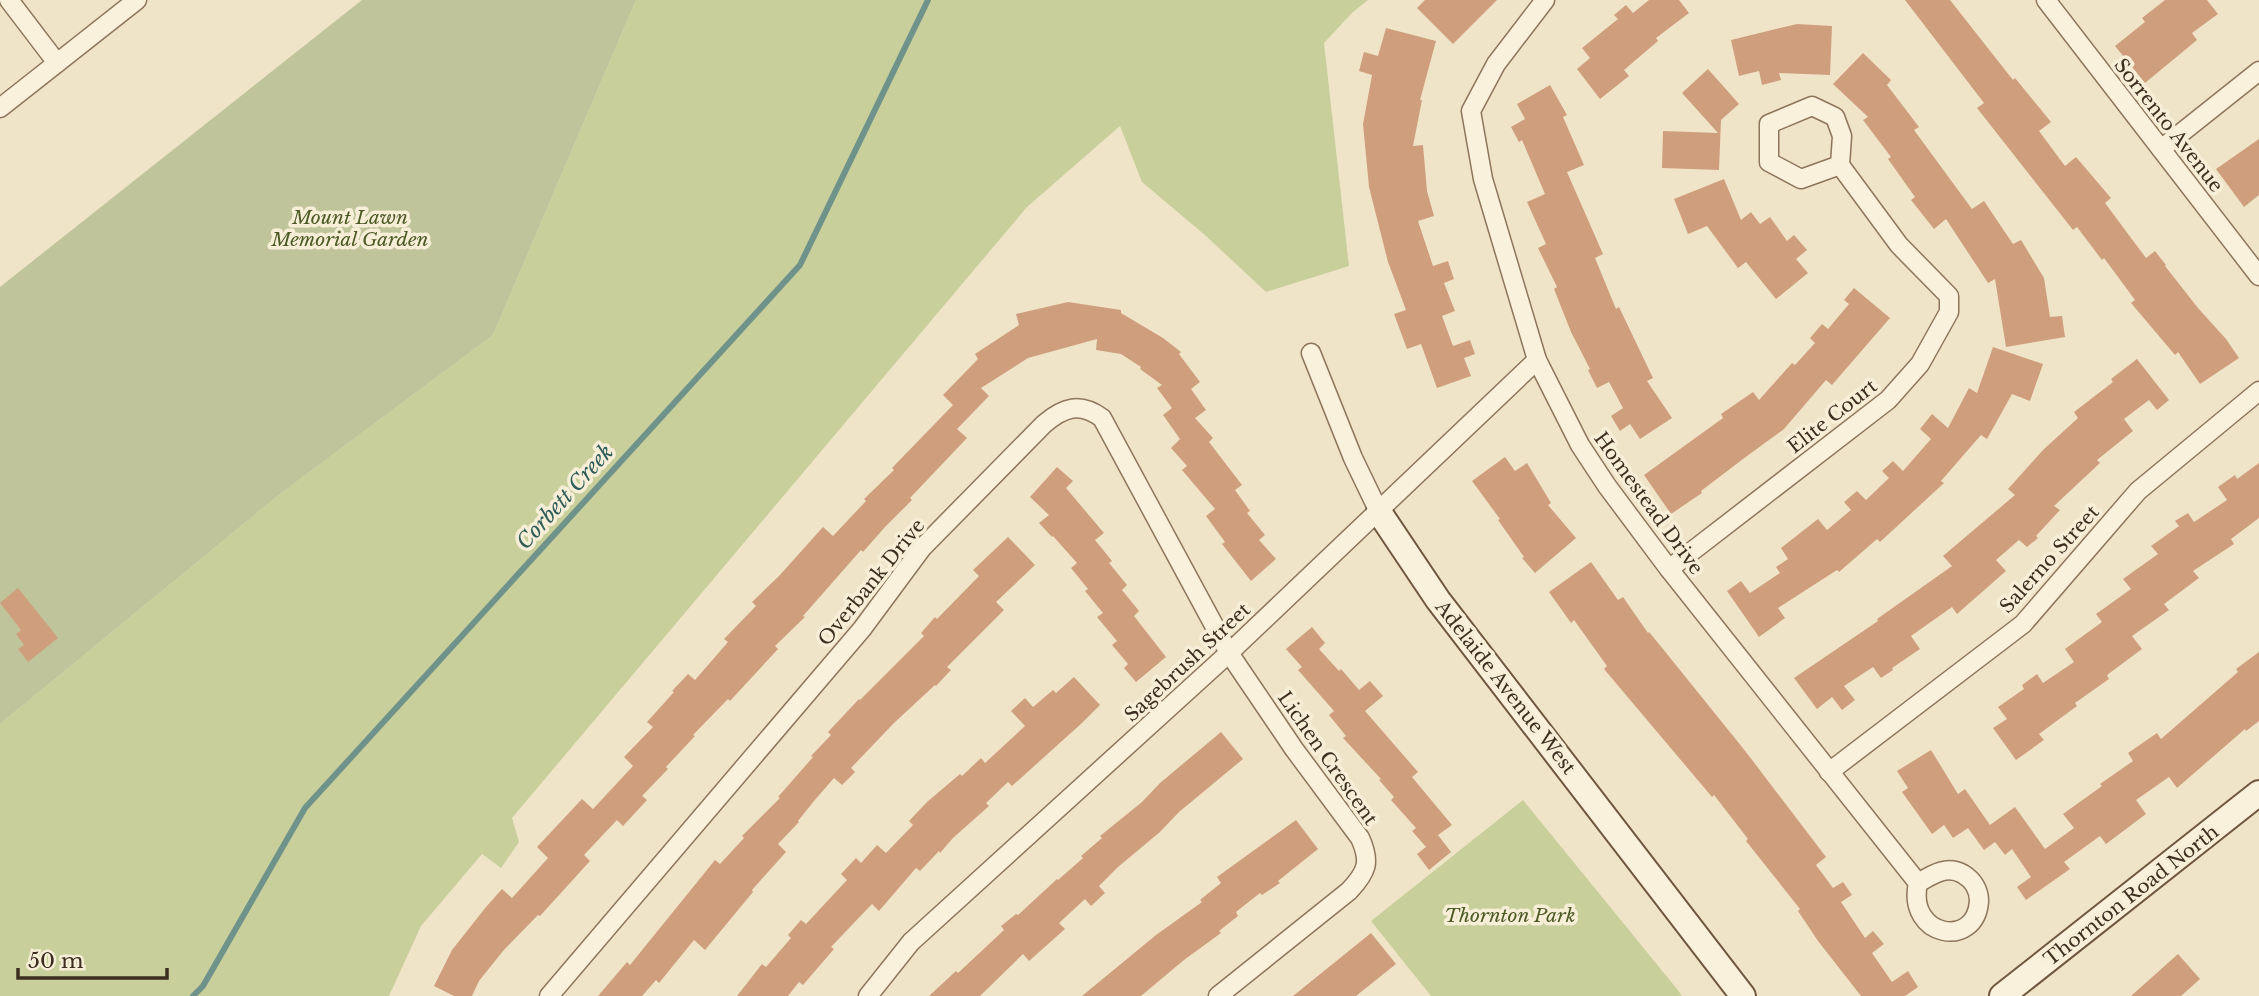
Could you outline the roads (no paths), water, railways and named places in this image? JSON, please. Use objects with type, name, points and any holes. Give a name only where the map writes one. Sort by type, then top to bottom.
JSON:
[{"type":"street","points":[[9,0],[57,63]]},
{"type":"street","points":[[0,108],[137,0]]},
{"type":"street","name":"Homestead Drive","points":[[1545,0],[1496,64],[1471,111],[1483,179],[1537,360],[1580,445],[1606,486],[1918,883]]},
{"type":"street","name":"Sorrento Avenue","points":[[2046,0],[2259,276]]},
{"type":"street","points":[[2161,149],[2259,71]]},
{"type":"street","points":[[1812,106],[1835,117],[1842,136],[1840,165],[1801,179],[1769,162],[1769,124],[1812,106]]},
{"type":"street","name":"Elite Court","points":[[1669,569],[1888,400],[1920,363],[1949,312],[1949,296],[1899,245],[1840,165]]},
{"type":"street","name":"Adelaide Avenue West","points":[[1311,353],[1353,458],[1379,512],[1437,600],[1743,996]]},
{"type":"street","name":"Sagebrush Street","points":[[867,996],[911,942],[1229,653],[1537,360]]},
{"type":"street","name":"Salerno Street","points":[[1829,772],[2023,624],[2138,491],[2259,391]]},
{"type":"street","name":"Overbank Drive","points":[[549,996],[862,629],[922,548],[1058,412],[1075,408],[1090,409],[1102,418],[1229,653]]},
{"type":"street","name":"Lichen Crescent","points":[[1218,996],[1349,891],[1361,878],[1366,867],[1367,853],[1360,838],[1294,749],[1229,653]]},
{"type":"street","name":"Thornton Road North","points":[[2002,996],[2259,793]]},
{"type":"waterway","name":"Corbett Creek","points":[[193,996],[203,986],[305,808],[800,265],[928,0]]},
{"type":"park label","name":"Mount Lawn Memorial Garden","points":[[350,228]]},
{"type":"park label","name":"Thornton Park","points":[[1510,915]]}]
